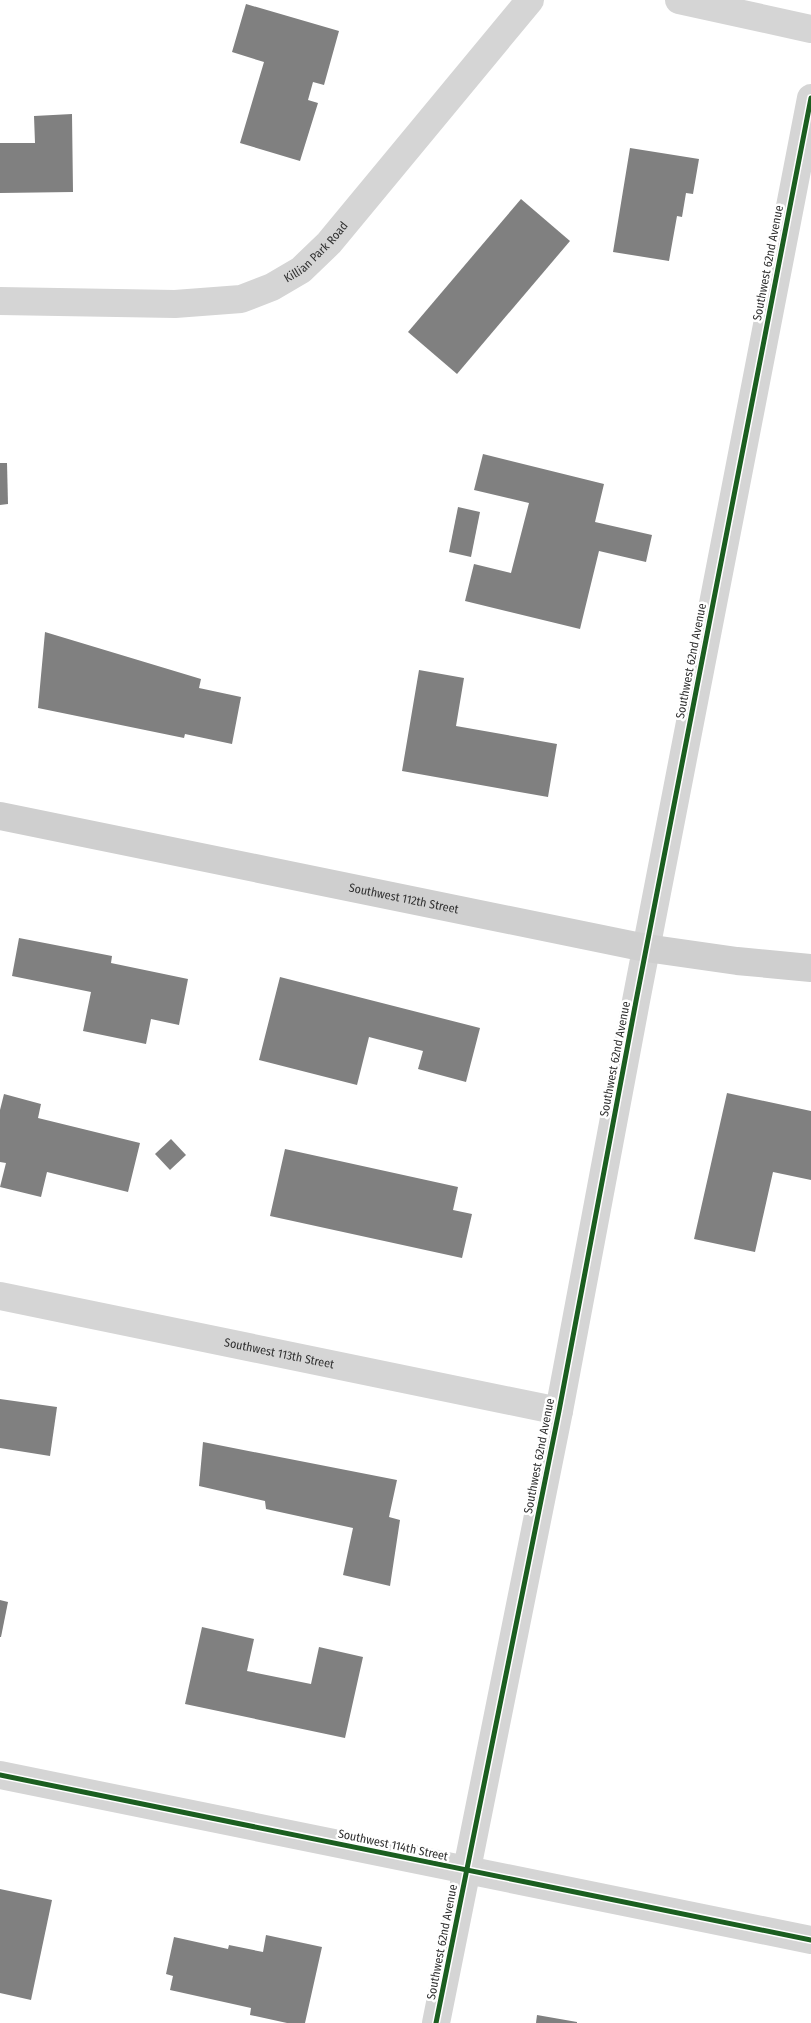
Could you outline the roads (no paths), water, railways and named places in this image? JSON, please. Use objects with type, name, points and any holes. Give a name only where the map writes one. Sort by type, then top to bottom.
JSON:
[{"type":"main road","name":"Southwest 112th Street","points":[[0,816],[646,948],[737,961],[811,968]]},
{"type":"street","name":"Killian Park Road","points":[[0,301],[175,304],[241,299],[272,288],[301,270],[329,244],[530,0]]},
{"type":"street","points":[[679,0],[811,28]]},
{"type":"street","name":"Southwest 62nd Avenue","points":[[436,2023],[558,1410],[811,98]]},
{"type":"street","name":"Southwest 113th Street","points":[[0,1296],[558,1410]]},
{"type":"street","name":"Southwest 114th Street","points":[[0,1774],[466,1871],[811,1940]]}]
